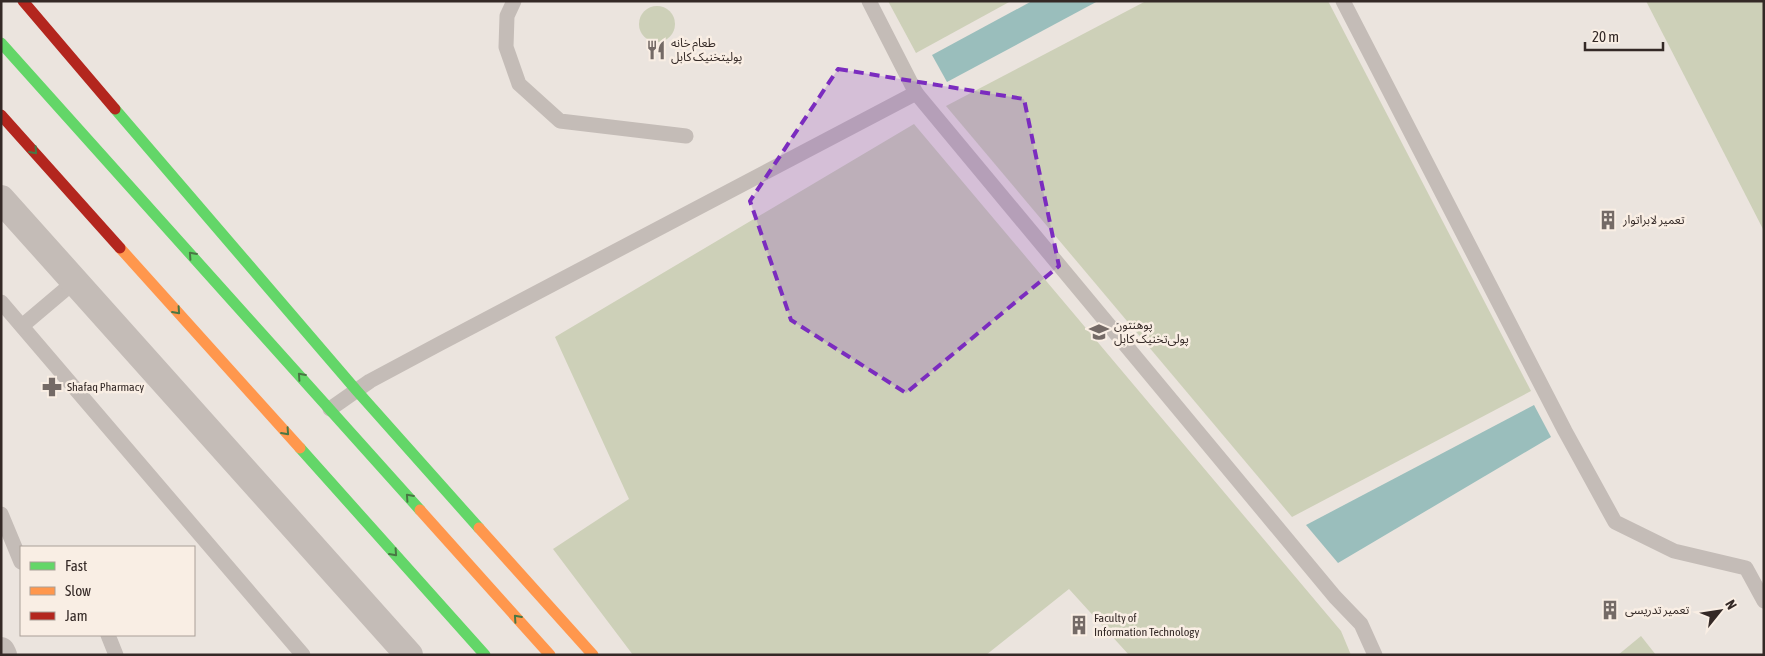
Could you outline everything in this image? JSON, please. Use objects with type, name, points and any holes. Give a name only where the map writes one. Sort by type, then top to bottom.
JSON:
[{"type":"main road","points":[[23,1],[357,391],[593,655]]},
{"type":"main road","points":[[1,43],[550,655]]},
{"type":"main road","points":[[1,115],[485,655]]},
{"type":"street","points":[[1,199],[409,655]]},
{"type":"street","points":[[1,651],[3,655]]},
{"type":"lane","points":[[514,1],[508,16],[506,47],[519,84],[560,121],[686,136]]},
{"type":"lane","points":[[869,1],[916,94],[1335,597],[1361,624],[1370,653]]},
{"type":"lane","points":[[1343,1],[1565,431],[1615,522],[1674,551],[1746,568],[1764,601]]},
{"type":"lane","points":[[330,409],[370,381],[916,94]]},
{"type":"lane","points":[[22,326],[74,282]]},
{"type":"lane","points":[[1,302],[303,655]]},
{"type":"lane","points":[[1,514],[20,560]]},
{"type":"lane","points":[[108,636],[116,655]]},
{"type":"highlighted area","points":[[838,69],[1024,99],[1059,266],[906,393],[791,320],[750,201]]},
{"type":"green space","points":[[888,1],[1011,1],[916,53]]},
{"type":"green space","points":[[1146,1],[1328,1],[1531,391],[1292,517],[946,106]]},
{"type":"green space","points":[[1646,1],[1764,1],[1764,231]]},
{"type":"green space","points":[[657,6],[664,7],[670,11],[674,17],[674,31],[670,37],[664,41],[657,42],[650,41],[644,37],[640,31],[639,24],[640,17],[644,11],[650,7]]},
{"type":"green space","points":[[914,124],[1341,631],[1351,655],[1129,655],[1069,589],[986,655],[633,655],[553,549],[629,499],[555,337]]},
{"type":"green space","points":[[1641,636],[1656,655],[1618,655]]},
{"type":"water","points":[[1032,1],[1098,1],[947,82],[932,55]]},
{"type":"water","points":[[1534,405],[1551,437],[1338,563],[1306,525]]},
{"type":"traffic: fast","points":[[1,43],[420,510]]},
{"type":"traffic: fast","points":[[115,109],[357,391],[479,528]]},
{"type":"traffic: fast","points":[[300,448],[485,655]]},
{"type":"traffic: slow","points":[[120,248],[300,448]]},
{"type":"traffic: slow","points":[[420,510],[550,655]]},
{"type":"traffic: slow","points":[[479,528],[593,655]]},
{"type":"traffic: jam","points":[[23,1],[115,109]]},
{"type":"traffic: jam","points":[[1,115],[120,248]]},
{"type":"place","name":"طعام خانه پولیتخنیک کابل","points":[[656,50]]},
{"type":"place","name":"تعمیر لابراتوار","points":[[1608,220]]},
{"type":"place","name":"پوهنتون پولی‌تخنیک کابل","points":[[1099,332]]},
{"type":"place","name":"Shafaq Pharmacy","points":[[52,387]]},
{"type":"place","name":"تعمیر تدریسی","points":[[1610,610]]},
{"type":"place","name":"Faculty of Information Technology","points":[[1079,625]]}]
